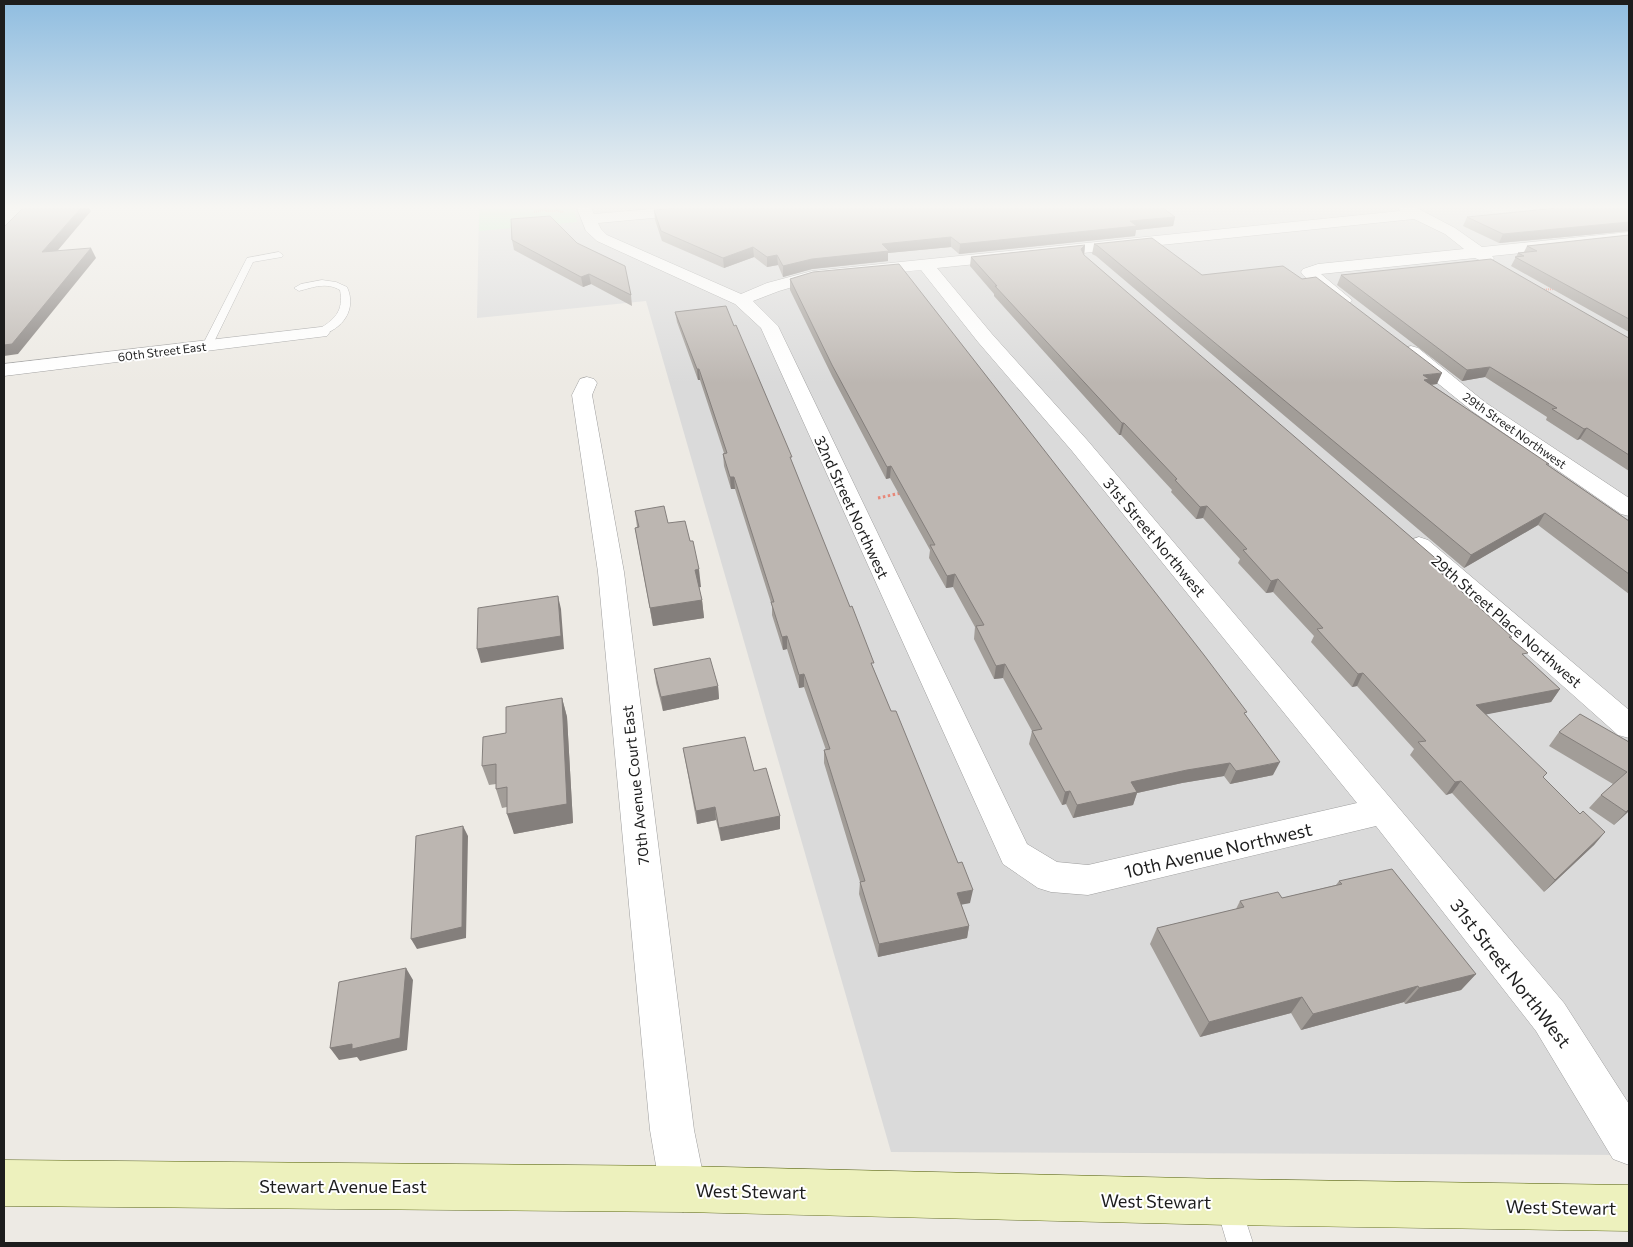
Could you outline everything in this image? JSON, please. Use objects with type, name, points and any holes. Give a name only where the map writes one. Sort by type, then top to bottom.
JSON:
[{"type":"street","name":"32nd Street Northwest","points":[[665,266],[741,300],[769,326],[1015,854],[1051,877]]},
{"type":"street","points":[[741,300],[772,287],[812,276],[904,266]]},
{"type":"street","name":"31st Street Northwest","points":[[927,266],[985,338],[1080,446],[1384,811]]},
{"type":"street","points":[[1345,266],[1318,269],[1309,272],[1355,309]]},
{"type":"street","points":[[1498,266],[1540,290]]},
{"type":"street","name":"60th Street East","points":[[4,370],[321,332]]},
{"type":"street","name":"29th Street Northwest","points":[[1394,339],[1479,407],[1629,509]]},
{"type":"street","name":"70th Avenue Court East","points":[[587,383],[582,395],[612,572],[671,1120],[683,1189]]},
{"type":"street","name":"29th Street Place Northwest","points":[[1404,533],[1629,727]]},
{"type":"street","name":"10th Avenue Northwest","points":[[1051,877],[1088,880],[1384,811]]},
{"type":"street","name":"31st Street NorthWest","points":[[1384,811],[1550,1017],[1629,1143]]},
{"type":"street","name":"Stewart Avenue East","points":[[4,1183],[683,1189]]},
{"type":"street","name":"West Stewart","points":[[683,1189],[1234,1223],[1629,1208]]},
{"type":"lane","points":[[207,346],[247,266]]},
{"type":"lane","points":[[299,288],[311,283],[329,282],[344,289],[347,297],[344,315],[338,324],[321,332]]},
{"type":"path","points":[[1540,290],[1558,288]]},
{"type":"path","points":[[850,502],[899,494],[907,489]]},
{"type":"shaded area","points":[[478,266],[1629,266],[1629,1155],[891,1152],[646,301],[477,318]]},
{"type":"building","points":[[4,266],[76,266],[12,344],[4,345]]},
{"type":"building","points":[[561,266],[625,266],[631,295],[589,274],[581,277]]},
{"type":"building","points":[[875,266],[901,266],[1204,655],[1247,712],[1244,713],[1280,762],[1236,771],[1230,763],[1187,770],[1131,782],[1137,792],[1077,805],[1070,791],[1065,792],[1032,731],[1042,729],[1005,664],[996,666],[976,626],[984,625],[955,574],[947,576],[930,545],[935,545],[891,466],[887,467],[832,365],[790,279],[813,272]]},
{"type":"building","points":[[979,266],[1097,266],[1448,569],[1441,573],[1512,637],[1509,637],[1528,653],[1522,654],[1560,689],[1476,705],[1547,773],[1543,777],[1580,814],[1583,811],[1605,832],[1555,880],[1461,781],[1455,782],[1418,742],[1426,741],[1363,673],[1358,674],[1317,629],[1323,628],[1278,579],[1271,581],[1243,550],[1247,549],[1207,506],[1200,507],[1175,480],[1177,479],[1122,423],[995,286],[997,286]]},
{"type":"building","points":[[1122,266],[1190,266],[1202,275],[1283,266],[1302,279],[1316,277],[1442,373],[1423,375],[1429,379],[1424,380],[1549,464],[1546,464],[1629,521],[1629,574],[1545,513],[1471,555]]},
{"type":"building","points":[[1424,266],[1504,266],[1629,338],[1629,455],[1587,428],[1584,429],[1552,409],[1557,408],[1490,367],[1467,370],[1341,275]]},
{"type":"building","points":[[1532,266],[1629,266],[1629,319]]},
{"type":"building","points":[[726,306],[734,326],[736,325],[792,457],[790,457],[850,607],[852,606],[874,663],[871,663],[891,711],[896,711],[958,863],[962,862],[973,890],[957,893],[969,926],[879,944],[860,882],[865,881],[824,750],[830,749],[804,674],[799,675],[787,636],[782,637],[771,602],[774,602],[734,477],[730,477],[723,454],[727,453],[699,369],[697,369],[675,312]]},
{"type":"building","points":[[664,506],[668,523],[685,521],[690,541],[693,541],[699,569],[695,570],[702,600],[650,608],[635,528],[639,527],[635,511]]},
{"type":"building","points":[[558,596],[561,636],[477,649],[478,608]]},
{"type":"building","points":[[710,658],[718,686],[661,697],[654,669]]},
{"type":"building","points":[[562,698],[567,804],[507,814],[507,787],[496,789],[496,764],[482,766],[483,737],[506,733],[506,707]]},
{"type":"building","points":[[1580,714],[1629,742],[1629,809],[1626,812],[1601,795],[1627,772],[1559,732]]},
{"type":"building","points":[[745,737],[754,771],[766,768],[780,816],[719,828],[715,807],[696,811],[683,748]]},
{"type":"building","points":[[463,826],[462,927],[411,939],[416,836]]},
{"type":"building","points":[[1392,869],[1476,974],[1419,988],[1418,986],[1313,1014],[1302,997],[1209,1022],[1157,928],[1244,907],[1240,901],[1278,892],[1282,898],[1342,884],[1339,881]]},
{"type":"building","points":[[406,968],[400,1038],[352,1049],[352,1044],[330,1048],[339,982]]}]
